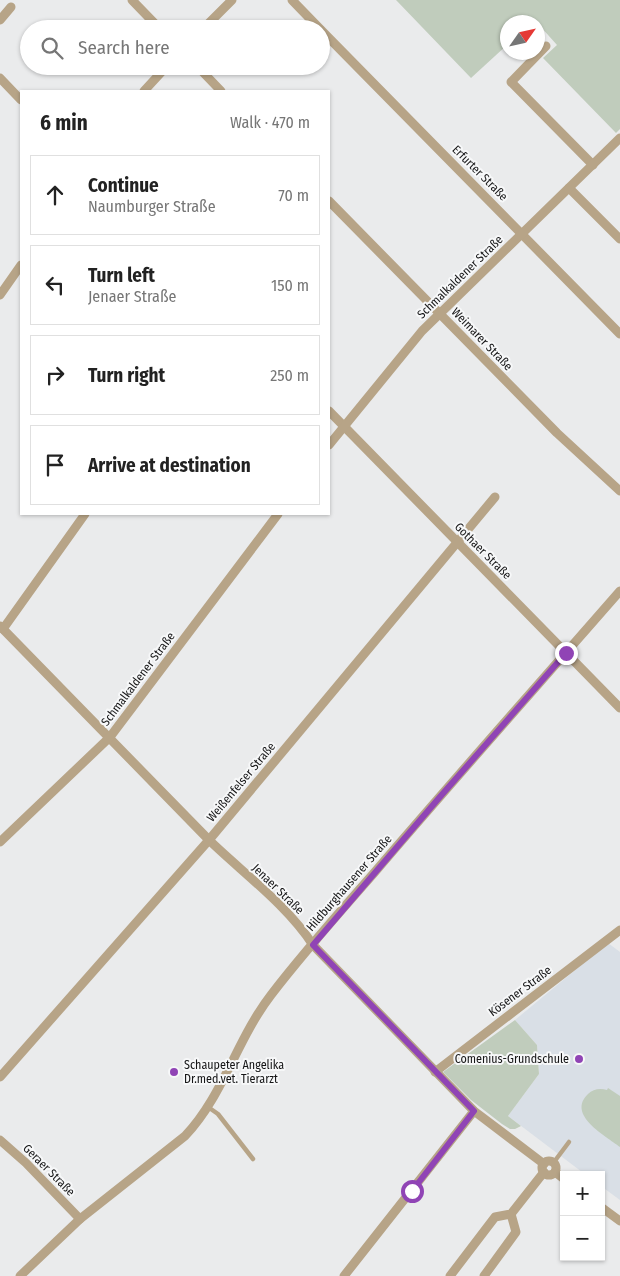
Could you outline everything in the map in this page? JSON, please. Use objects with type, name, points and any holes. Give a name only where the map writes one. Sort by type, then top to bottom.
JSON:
[{"type":"street","points":[[132,0],[151,20]]},
{"type":"street","points":[[212,20],[232,0]]},
{"type":"street","name":"Erfurter Straße","points":[[292,0],[312,20]]},
{"type":"street","points":[[0,20],[11,7]]},
{"type":"street","name":"Erfurter Straße","points":[[330,38],[620,334]]},
{"type":"street","points":[[546,46],[511,82],[593,165]]},
{"type":"street","points":[[145,90],[158,75]]},
{"type":"street","points":[[206,75],[220,90]]},
{"type":"street","points":[[0,78],[20,99]]},
{"type":"street","name":"Schmalkaldener Straße","points":[[330,444],[422,331],[620,138]]},
{"type":"street","points":[[569,188],[620,239]]},
{"type":"street","name":"Weimarer Straße","points":[[330,202],[556,433],[620,491]]},
{"type":"street","points":[[0,295],[20,266]]},
{"type":"street","name":"Gothaer Straße","points":[[330,412],[620,708]]},
{"type":"street","name":"Weißenfelser Straße","points":[[0,1077],[209,840],[495,497]]},
{"type":"street","points":[[2,628],[84,515]]},
{"type":"street","name":"Schmalkaldener Straße","points":[[0,842],[110,737],[277,515]]},
{"type":"street","name":"Hildburghausener Straße","points":[[20,1276],[80,1219],[185,1136],[199,1121],[244,1037],[270,995],[620,591]]},
{"type":"street","name":"Jenaer Straße","points":[[2,628],[209,840],[238,868],[250,876],[305,933],[313,945],[474,1111],[544,1168]]},
{"type":"street","name":"Kösener Straße","points":[[435,1072],[620,930]]},
{"type":"street","points":[[344,1276],[474,1111]]},
{"type":"street","name":"Geraer Straße","points":[[0,1140],[26,1163],[80,1219]]},
{"type":"street","points":[[450,1276],[495,1217],[512,1214],[544,1168],[549,1175],[554,1167],[560,1174]]},
{"type":"street","points":[[605,1210],[620,1221]]},
{"type":"street","points":[[484,1276],[516,1232],[512,1214]]},
{"type":"lane","points":[[208,1107],[218,1114],[253,1159]]},
{"type":"lane","points":[[554,1167],[569,1142]]},
{"type":"shaded area","name":"Comenius-Grundschule","points":[[608,943],[620,952],[620,1200],[605,1189],[605,1171],[581,1171],[508,1116],[539,1074],[537,1045],[515,1020]]},
{"type":"green space","points":[[396,0],[620,0],[620,129],[616,133],[545,60],[545,56],[557,45],[545,32],[545,15],[500,15],[500,51],[471,78]]},
{"type":"green space","points":[[515,1020],[537,1045],[539,1074],[508,1116],[521,1126],[510,1129],[471,1100],[443,1072]]},
{"type":"green space","points":[[608,1088],[620,1096],[620,1147],[590,1124],[582,1110],[582,1102],[590,1092],[597,1089],[607,1090]]},
{"type":"place","name":"Comenius-Grundschule","points":[[579,1059]]},
{"type":"place","name":"Schaupeter Angelika Dr.med.vet. Tierarzt","points":[[174,1072]]},
{"type":"route","points":[[412,1191],[474,1111],[313,945],[566,653]]}]
